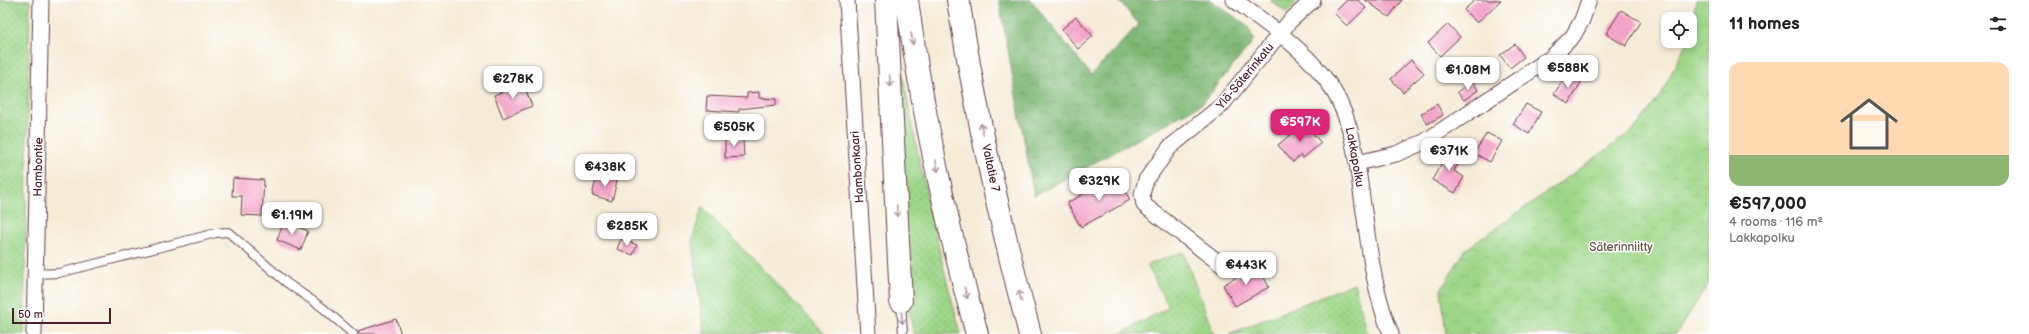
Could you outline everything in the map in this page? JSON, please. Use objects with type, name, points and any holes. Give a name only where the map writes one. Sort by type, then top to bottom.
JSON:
[{"type":"highway","points":[[886,0],[901,301]]},
{"type":"highway","points":[[907,0],[913,48],[955,254],[977,334]]},
{"type":"highway","name":"Valtatie 7","points":[[958,0],[966,48],[1008,252],[1030,334]]},
{"type":"street","name":"Hambontie","points":[[34,334],[41,0]]},
{"type":"street","name":"Hambonkaari","points":[[847,0],[868,334]]},
{"type":"street","name":"Lakkapolku","points":[[1234,0],[1280,34],[1312,63],[1334,91],[1347,118],[1357,163],[1376,287],[1391,334]]},
{"type":"street","name":"Ylä-Säterinkatu","points":[[1222,265],[1144,205],[1142,194],[1146,180],[1170,147],[1221,106],[1280,34],[1313,0]]},
{"type":"street","points":[[1357,163],[1396,154],[1424,142],[1552,57],[1573,36],[1582,20],[1589,0]]},
{"type":"lane","points":[[36,274],[59,273],[216,233],[228,232],[287,283],[322,308],[353,334]]},
{"type":"lane","points":[[901,301],[903,334]]},
{"type":"green space","points":[[0,0],[30,0],[24,334],[0,334]]},
{"type":"green space","points":[[999,0],[1031,0],[1091,75],[1139,24],[1118,0],[1210,0],[1247,25],[1254,40],[1202,104],[1034,196]]},
{"type":"green space","points":[[1270,0],[1294,0],[1296,2],[1287,13]]},
{"type":"green space","name":"Säterinniitty","points":[[1696,0],[1709,0],[1709,283],[1676,334],[1446,334],[1441,290],[1465,250],[1634,130],[1662,93],[1684,48],[1697,48],[1697,12],[1694,12]]},
{"type":"green space","points":[[896,55],[900,61],[913,130],[943,266],[961,334],[914,334],[906,301]]},
{"type":"green space","points":[[702,207],[825,334],[704,334],[692,241]]},
{"type":"green space","points":[[1183,252],[1214,334],[1120,334],[1169,307],[1147,265]]},
{"type":"green space","points":[[1354,283],[1368,334],[1229,334]]},
{"type":"building","points":[[1347,0],[1358,0],[1366,8],[1347,26],[1334,13]]},
{"type":"building","points":[[1365,0],[1402,0],[1389,17]]},
{"type":"building","points":[[1475,0],[1501,0],[1477,23],[1464,10]]},
{"type":"building","points":[[1621,10],[1641,22],[1626,46],[1606,34]]},
{"type":"building","points":[[1076,17],[1093,36],[1078,49],[1062,29]]},
{"type":"building","points":[[1448,24],[1460,37],[1440,56],[1428,43]]},
{"type":"building","points":[[1515,44],[1524,57],[1510,68],[1500,55]]},
{"type":"building","points":[[1411,60],[1424,73],[1403,92],[1391,79]]},
{"type":"building","points":[[1567,74],[1581,82],[1569,104],[1554,94]]},
{"type":"building","points":[[1472,81],[1478,90],[1464,100],[1457,92]]},
{"type":"building","points":[[523,83],[532,106],[503,118],[494,95]]},
{"type":"building","points":[[759,92],[759,98],[776,99],[776,105],[739,109],[739,112],[706,110],[707,96],[747,98],[747,93]]},
{"type":"building","points":[[1437,104],[1443,115],[1427,124],[1421,114]]},
{"type":"building","points":[[1526,104],[1541,112],[1529,134],[1513,124]]},
{"type":"building","points":[[1304,123],[1321,143],[1303,158],[1301,155],[1293,162],[1278,145]]},
{"type":"building","points":[[1487,133],[1502,141],[1490,162],[1474,153]]},
{"type":"building","points":[[725,139],[743,139],[744,157],[725,158]]},
{"type":"building","points":[[1450,149],[1462,157],[1454,171],[1464,177],[1455,193],[1432,180]]},
{"type":"building","points":[[597,176],[617,181],[612,201],[592,195]]},
{"type":"building","points":[[1117,176],[1130,200],[1081,227],[1067,203]]},
{"type":"building","points":[[233,178],[264,180],[262,216],[241,215],[242,196],[232,196]]},
{"type":"building","points":[[284,221],[308,231],[301,250],[277,240]]},
{"type":"building","points":[[621,239],[637,245],[633,255],[617,249]]},
{"type":"building","points":[[1257,265],[1269,287],[1235,306],[1223,285]]},
{"type":"building","points":[[396,319],[401,334],[358,334],[358,331]]}]
